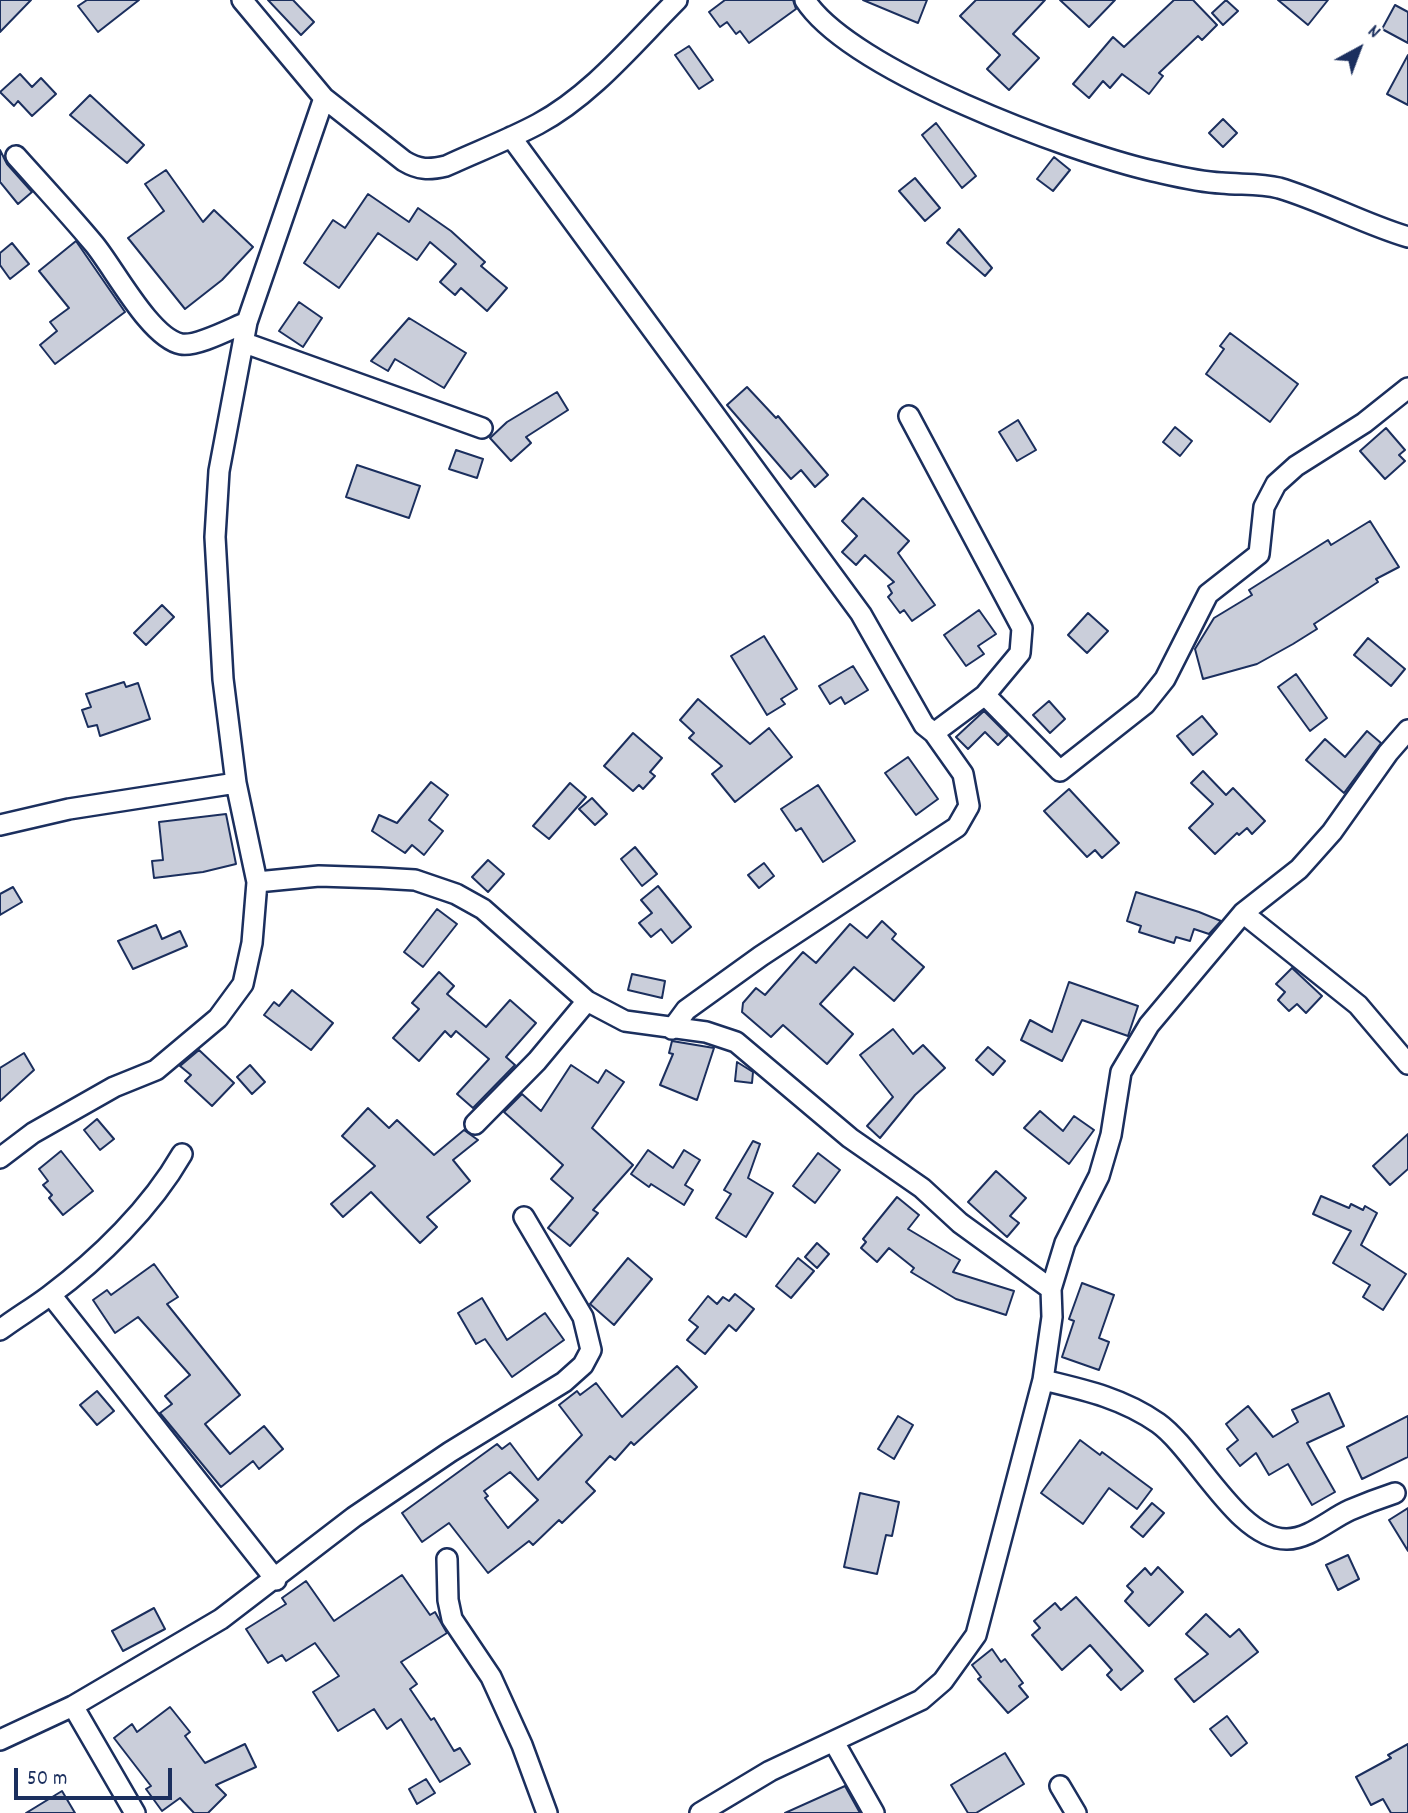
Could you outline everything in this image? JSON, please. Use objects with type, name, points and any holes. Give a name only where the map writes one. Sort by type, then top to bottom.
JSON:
[{"type":"street","points":[[242,0],[324,97],[381,146],[418,169],[446,166],[539,124],[591,86],[677,0]]},
{"type":"street","points":[[804,0],[838,35],[860,51],[929,87],[1067,145],[1150,170],[1219,183],[1278,188],[1408,237]]},
{"type":"street","points":[[0,1158],[33,1133],[114,1087],[156,1070],[218,1018],[243,984],[252,943],[257,882],[236,783],[223,679],[215,537],[219,471],[247,322],[324,97]]},
{"type":"street","points":[[511,136],[861,614],[924,725],[934,733],[963,774],[969,806],[957,827],[761,956],[686,1010],[672,1029]]},
{"type":"street","points":[[16,156],[95,245],[141,311],[167,336],[176,342],[190,344],[247,322]]},
{"type":"street","points":[[245,343],[482,428]]},
{"type":"street","points":[[985,695],[1060,771],[1145,704],[1157,690],[1208,594],[1259,554],[1264,507],[1276,484],[1296,466],[1364,423],[1408,388]]},
{"type":"street","points":[[909,416],[1022,628],[1020,653],[985,695],[934,733]]},
{"type":"street","points":[[700,1813],[770,1771],[921,1700],[943,1681],[975,1635],[1043,1380],[1052,1317],[1051,1289],[1065,1242],[1099,1176],[1111,1135],[1121,1072],[1149,1025],[1243,913],[1299,869],[1332,832],[1380,764],[1408,730]]},
{"type":"street","points":[[0,825],[69,808],[236,783]]},
{"type":"street","points":[[257,882],[319,876],[415,880],[456,894],[483,909],[587,1001],[625,1021],[706,1032],[736,1042],[850,1138],[922,1188],[960,1223],[1051,1289]]},
{"type":"street","points":[[1243,913],[1358,1005],[1408,1064]]},
{"type":"street","points":[[475,1124],[537,1061],[587,1001]]},
{"type":"street","points":[[0,1330],[51,1295],[150,1203],[182,1154]]},
{"type":"street","points":[[0,1740],[73,1706],[221,1619],[276,1580],[354,1517],[450,1452],[564,1382],[583,1365],[591,1350],[583,1317],[524,1217]]},
{"type":"street","points":[[51,1295],[276,1580]]},
{"type":"street","points":[[1043,1380],[1110,1396],[1160,1424],[1189,1452],[1235,1513],[1265,1532],[1286,1540],[1305,1535],[1349,1511],[1395,1493]]},
{"type":"street","points":[[447,1559],[448,1601],[453,1619],[491,1677],[522,1745],[547,1813]]},
{"type":"street","points":[[73,1706],[135,1813]]},
{"type":"street","points":[[834,1742],[874,1813]]},
{"type":"street","points":[[1060,1786],[1076,1813]]},
{"type":"building","points":[[0,0],[31,0],[0,32]]},
{"type":"building","points":[[87,0],[139,0],[98,32],[78,6]]},
{"type":"building","points":[[268,0],[293,0],[314,22],[301,35]]},
{"type":"building","points":[[725,0],[793,0],[796,9],[749,43],[740,31],[736,34],[727,22],[720,27],[709,12]]},
{"type":"building","points":[[863,0],[927,0],[918,23]]},
{"type":"building","points":[[976,0],[1045,0],[1013,34],[1039,58],[1009,90],[987,69],[1000,55],[960,16]]},
{"type":"building","points":[[1060,0],[1115,0],[1089,27]]},
{"type":"building","points":[[1174,0],[1193,0],[1217,25],[1202,40],[1198,36],[1159,73],[1163,76],[1149,94],[1122,74],[1110,88],[1103,81],[1089,98],[1073,84],[1113,37],[1124,47]]},
{"type":"building","points":[[1226,0],[1238,11],[1223,25],[1212,13]]},
{"type":"building","points":[[1278,0],[1328,0],[1308,25]]},
{"type":"building","points":[[1395,5],[1408,12],[1408,43],[1382,29]]},
{"type":"building","points":[[689,46],[713,80],[699,89],[675,55]]},
{"type":"building","points":[[1408,55],[1408,105],[1387,94]]},
{"type":"building","points":[[20,74],[32,87],[41,78],[56,94],[32,116],[18,101],[14,106],[0,92]]},
{"type":"building","points":[[90,95],[144,145],[127,163],[70,115]]},
{"type":"building","points":[[1223,119],[1237,133],[1223,147],[1209,133]]},
{"type":"building","points":[[936,123],[976,176],[962,188],[922,135]]},
{"type":"building","points":[[0,150],[7,164],[32,192],[18,204],[0,182]]},
{"type":"building","points":[[1054,157],[1070,170],[1053,191],[1037,179]]},
{"type":"building","points":[[166,170],[203,222],[214,210],[253,247],[222,280],[185,309],[128,238],[164,211],[145,184]]},
{"type":"building","points":[[915,178],[940,208],[925,221],[899,191]]},
{"type":"building","points":[[368,194],[409,222],[418,208],[451,231],[485,262],[481,266],[507,288],[487,311],[461,288],[455,295],[440,282],[456,264],[430,242],[417,260],[378,233],[339,288],[304,263],[333,220],[345,228]]},
{"type":"building","points":[[959,229],[992,268],[985,276],[947,243]]},
{"type":"building","points":[[76,241],[125,312],[55,364],[40,345],[57,331],[50,322],[69,308],[39,271]]},
{"type":"building","points":[[12,243],[29,264],[10,279],[0,265],[0,253]]},
{"type":"building","points":[[299,302],[322,318],[303,347],[279,331]]},
{"type":"building","points":[[409,318],[466,353],[444,388],[395,359],[388,371],[371,361]]},
{"type":"building","points":[[1230,333],[1298,384],[1270,422],[1206,374],[1224,349],[1220,346]]},
{"type":"building","points":[[747,387],[776,418],[778,416],[828,475],[815,487],[801,470],[791,479],[727,405]]},
{"type":"building","points":[[557,392],[568,410],[526,437],[531,443],[511,461],[490,438],[507,422]]},
{"type":"building","points":[[1018,420],[1036,450],[1017,461],[999,432]]},
{"type":"building","points":[[1175,427],[1192,441],[1180,456],[1163,442]]},
{"type":"building","points":[[1386,428],[1405,450],[1399,455],[1405,461],[1385,479],[1360,451]]},
{"type":"building","points":[[456,450],[483,459],[477,478],[449,469]]},
{"type":"building","points":[[357,465],[420,486],[409,518],[346,497]]},
{"type":"building","points":[[863,498],[909,541],[898,553],[935,605],[912,621],[904,610],[900,613],[888,597],[892,593],[888,586],[894,582],[865,555],[856,565],[842,552],[857,536],[842,521]]},
{"type":"building","points":[[1370,521],[1399,567],[1376,579],[1378,582],[1314,624],[1317,629],[1293,644],[1257,664],[1203,679],[1195,649],[1214,618],[1252,595],[1249,590],[1328,540],[1331,545]]},
{"type":"building","points":[[162,605],[174,617],[146,645],[134,633]]},
{"type":"building","points":[[979,610],[996,634],[978,646],[984,654],[966,666],[944,635]]},
{"type":"building","points":[[1088,613],[1108,631],[1087,653],[1068,635]]},
{"type":"building","points":[[764,636],[797,689],[781,699],[785,704],[767,715],[731,656]]},
{"type":"building","points":[[1368,638],[1405,669],[1391,686],[1354,655]]},
{"type":"building","points":[[853,666],[868,690],[845,704],[841,697],[830,704],[819,686]]},
{"type":"building","points":[[1296,674],[1327,718],[1310,731],[1278,687]]},
{"type":"building","points":[[124,682],[126,687],[138,683],[150,719],[100,736],[97,725],[88,727],[82,710],[91,707],[86,694]]},
{"type":"building","points":[[698,699],[750,744],[769,728],[792,757],[735,802],[712,774],[722,766],[689,738],[694,733],[680,720]]},
{"type":"building","points":[[1049,701],[1065,719],[1050,733],[1033,715]]},
{"type":"building","points":[[984,711],[1008,735],[998,745],[985,732],[968,749],[956,737]]},
{"type":"building","points":[[1202,716],[1217,734],[1193,755],[1177,736]]},
{"type":"building","points":[[1367,731],[1381,743],[1344,793],[1306,760],[1325,739],[1345,757]]},
{"type":"building","points":[[633,733],[662,758],[650,772],[655,776],[643,789],[639,785],[633,791],[604,766]]},
{"type":"building","points":[[908,757],[938,799],[916,815],[885,773]]},
{"type":"building","points":[[1203,771],[1226,795],[1233,788],[1265,821],[1252,834],[1247,828],[1239,835],[1237,833],[1215,854],[1189,828],[1213,804],[1191,783]]},
{"type":"building","points":[[431,782],[448,795],[429,820],[443,831],[424,855],[412,845],[405,853],[372,831],[379,815],[397,823]]},
{"type":"building","points":[[570,783],[586,797],[549,839],[533,826]]},
{"type":"building","points":[[818,785],[855,841],[823,862],[801,828],[796,831],[781,809]]},
{"type":"building","points":[[1069,789],[1119,843],[1102,858],[1095,850],[1087,857],[1044,811]]},
{"type":"building","points":[[592,798],[607,814],[595,825],[579,809]]},
{"type":"building","points":[[226,814],[236,864],[203,872],[154,878],[152,861],[163,860],[159,822]]},
{"type":"building","points":[[635,847],[657,874],[642,886],[621,859]]},
{"type":"building","points":[[488,860],[504,874],[488,892],[472,877]]},
{"type":"building","points":[[764,863],[774,876],[759,888],[748,875]]},
{"type":"building","points":[[658,886],[691,927],[672,943],[661,929],[651,937],[639,923],[652,913],[641,900]]},
{"type":"building","points":[[13,887],[22,902],[0,915],[0,894]]},
{"type":"building","points":[[1136,892],[1221,921],[1209,934],[1194,929],[1190,941],[1176,937],[1174,943],[1139,932],[1141,926],[1127,921]]},
{"type":"building","points":[[437,909],[457,924],[423,967],[404,952]]},
{"type":"building","points":[[882,921],[896,934],[892,939],[924,967],[894,1001],[854,967],[820,1004],[853,1034],[827,1064],[783,1025],[771,1037],[742,1012],[743,1003],[756,988],[765,995],[803,952],[816,963],[850,924],[867,938]]},
{"type":"building","points":[[156,925],[162,939],[180,931],[187,946],[133,969],[118,941]]},
{"type":"building","points":[[1292,968],[1322,996],[1306,1013],[1297,1004],[1289,1011],[1278,1000],[1285,992],[1276,984]]},
{"type":"building","points":[[439,972],[454,986],[447,994],[486,1027],[510,1000],[536,1023],[506,1057],[515,1065],[473,1108],[457,1094],[489,1059],[456,1031],[451,1037],[445,1031],[419,1061],[393,1038],[419,1009],[412,1003]]},
{"type":"building","points":[[632,974],[665,981],[662,998],[628,990]]},
{"type":"building","points":[[1069,982],[1138,1006],[1128,1036],[1082,1020],[1062,1061],[1021,1040],[1030,1020],[1052,1032]]},
{"type":"building","points":[[292,990],[333,1023],[311,1050],[264,1015],[274,1002],[279,1006]]},
{"type":"building","points":[[893,1029],[913,1054],[923,1045],[945,1068],[915,1095],[880,1138],[867,1126],[893,1097],[860,1055]]},
{"type":"building","points":[[672,1041],[714,1048],[697,1100],[660,1085],[673,1054],[669,1053]]},
{"type":"building","points":[[988,1047],[1005,1061],[993,1075],[976,1060]]},
{"type":"building","points":[[199,1050],[234,1083],[212,1106],[185,1081],[191,1075],[180,1066]]},
{"type":"building","points":[[24,1053],[34,1070],[0,1101],[0,1068]]},
{"type":"building","points":[[737,1062],[753,1072],[752,1083],[735,1081]]},
{"type":"building","points":[[250,1065],[265,1082],[252,1094],[237,1077]]},
{"type":"building","points":[[571,1065],[598,1083],[606,1070],[624,1082],[592,1128],[633,1165],[593,1210],[598,1213],[570,1246],[548,1228],[573,1198],[551,1179],[563,1165],[504,1112],[522,1094],[541,1111]]},
{"type":"building","points":[[368,1108],[389,1128],[397,1120],[434,1155],[464,1130],[478,1140],[453,1160],[470,1181],[427,1217],[437,1227],[420,1243],[371,1192],[343,1217],[331,1204],[375,1166],[342,1136]]},
{"type":"building","points":[[1040,1111],[1063,1131],[1074,1116],[1094,1130],[1069,1164],[1024,1128]]},
{"type":"building","points":[[97,1119],[114,1139],[100,1150],[84,1130]]},
{"type":"building","points":[[1408,1134],[1408,1169],[1390,1185],[1373,1166]]},
{"type":"building","points":[[753,1141],[760,1144],[748,1178],[773,1193],[746,1237],[716,1218],[731,1194],[724,1190]]},
{"type":"building","points":[[648,1150],[673,1168],[684,1150],[700,1160],[685,1185],[693,1190],[684,1205],[651,1184],[649,1187],[631,1174]]},
{"type":"building","points":[[61,1151],[93,1191],[63,1215],[49,1198],[52,1195],[43,1185],[48,1181],[39,1169]]},
{"type":"building","points":[[818,1153],[840,1170],[815,1203],[793,1186]]},
{"type":"building","points":[[996,1171],[1026,1198],[1010,1216],[1019,1223],[1007,1237],[968,1202]]},
{"type":"building","points":[[1321,1196],[1349,1208],[1351,1204],[1363,1210],[1365,1206],[1377,1213],[1361,1245],[1406,1274],[1383,1310],[1363,1297],[1370,1285],[1333,1263],[1351,1231],[1313,1214]]},
{"type":"building","points":[[897,1197],[919,1215],[908,1229],[960,1260],[953,1272],[1014,1291],[1006,1315],[956,1299],[911,1272],[914,1268],[889,1248],[877,1262],[861,1248],[866,1242],[863,1239]]},
{"type":"building","points":[[817,1243],[829,1254],[817,1268],[805,1257]]},
{"type":"building","points":[[628,1258],[652,1279],[614,1325],[590,1304]]},
{"type":"building","points":[[798,1258],[814,1271],[791,1298],[776,1286]]},
{"type":"building","points":[[154,1264],[178,1297],[167,1304],[240,1395],[205,1424],[230,1454],[264,1426],[283,1449],[259,1469],[253,1461],[221,1487],[160,1413],[172,1404],[165,1396],[190,1375],[138,1317],[115,1333],[93,1300],[107,1290],[111,1295]]},
{"type":"building","points":[[1082,1283],[1114,1295],[1099,1338],[1109,1342],[1099,1370],[1062,1357],[1074,1321],[1069,1319]]},
{"type":"building","points":[[735,1294],[754,1309],[736,1331],[729,1325],[705,1354],[687,1340],[698,1327],[689,1320],[708,1296],[717,1304],[723,1297],[729,1301]]},
{"type":"building","points":[[482,1298],[507,1340],[545,1313],[564,1340],[512,1377],[485,1339],[476,1344],[458,1313]]},
{"type":"building","points":[[677,1366],[697,1387],[634,1445],[631,1442],[615,1460],[610,1456],[586,1482],[595,1491],[562,1523],[559,1520],[533,1545],[529,1541],[488,1573],[449,1523],[422,1542],[402,1513],[497,1444],[502,1449],[510,1443],[538,1480],[582,1435],[559,1405],[577,1391],[580,1395],[596,1383],[622,1417]],"holes":[[[510,1472],[538,1500],[508,1528],[485,1498],[488,1496],[484,1491]]]},
{"type":"building","points":[[97,1391],[114,1411],[97,1425],[80,1405]]},
{"type":"building","points":[[1329,1393],[1344,1426],[1307,1443],[1335,1492],[1312,1505],[1288,1464],[1269,1475],[1256,1453],[1240,1466],[1227,1449],[1238,1440],[1226,1424],[1248,1406],[1273,1437],[1298,1422],[1292,1410]]},
{"type":"building","points":[[898,1416],[913,1425],[894,1459],[878,1449]]},
{"type":"building","points":[[1408,1416],[1408,1457],[1362,1479],[1347,1447]]},
{"type":"building","points":[[1080,1440],[1100,1455],[1102,1452],[1152,1489],[1137,1509],[1109,1488],[1083,1524],[1041,1493]]},
{"type":"building","points":[[860,1493],[899,1502],[892,1536],[886,1535],[877,1574],[844,1567]]},
{"type":"building","points":[[1152,1503],[1164,1513],[1143,1537],[1131,1527]]},
{"type":"building","points":[[1408,1508],[1408,1551],[1389,1520]]},
{"type":"building","points":[[1348,1555],[1359,1579],[1338,1590],[1326,1565]]},
{"type":"building","points":[[1158,1567],[1183,1592],[1149,1626],[1125,1601],[1133,1592],[1127,1586],[1145,1568],[1151,1575]]},
{"type":"building","points":[[402,1575],[430,1615],[435,1612],[447,1633],[401,1662],[417,1684],[410,1689],[431,1720],[434,1718],[454,1751],[460,1748],[470,1764],[440,1782],[401,1719],[387,1729],[374,1709],[338,1731],[313,1692],[339,1676],[315,1643],[286,1661],[282,1655],[268,1663],[246,1629],[286,1604],[282,1598],[306,1581],[334,1621]]},
{"type":"building","points":[[1076,1597],[1143,1671],[1121,1690],[1107,1675],[1112,1670],[1090,1645],[1062,1670],[1032,1635],[1040,1628],[1034,1621],[1055,1603],[1061,1610]]},
{"type":"building","points":[[154,1608],[165,1629],[123,1651],[112,1631]]},
{"type":"building","points":[[1206,1614],[1230,1637],[1239,1629],[1258,1652],[1194,1702],[1175,1679],[1208,1654],[1186,1634]]},
{"type":"building","points":[[992,1649],[1001,1662],[1005,1659],[1023,1683],[1019,1686],[1028,1697],[1008,1713],[978,1679],[981,1677],[972,1665]]},
{"type":"building","points":[[170,1707],[190,1732],[185,1736],[205,1763],[245,1744],[256,1767],[216,1785],[226,1795],[208,1813],[194,1813],[180,1798],[162,1811],[146,1789],[151,1786],[114,1738],[132,1724],[137,1732]]},
{"type":"building","points":[[1227,1716],[1247,1743],[1231,1756],[1210,1729]]},
{"type":"building","points":[[1408,1744],[1408,1813],[1391,1813],[1383,1799],[1371,1805],[1356,1777],[1391,1758],[1388,1755]]},
{"type":"building","points":[[1005,1753],[1024,1784],[976,1813],[968,1813],[951,1785]]},
{"type":"building","points":[[426,1779],[435,1793],[417,1804],[409,1789]]},
{"type":"building","points":[[845,1786],[860,1813],[785,1813]]},
{"type":"building","points":[[62,1791],[75,1813],[26,1813]]}]
